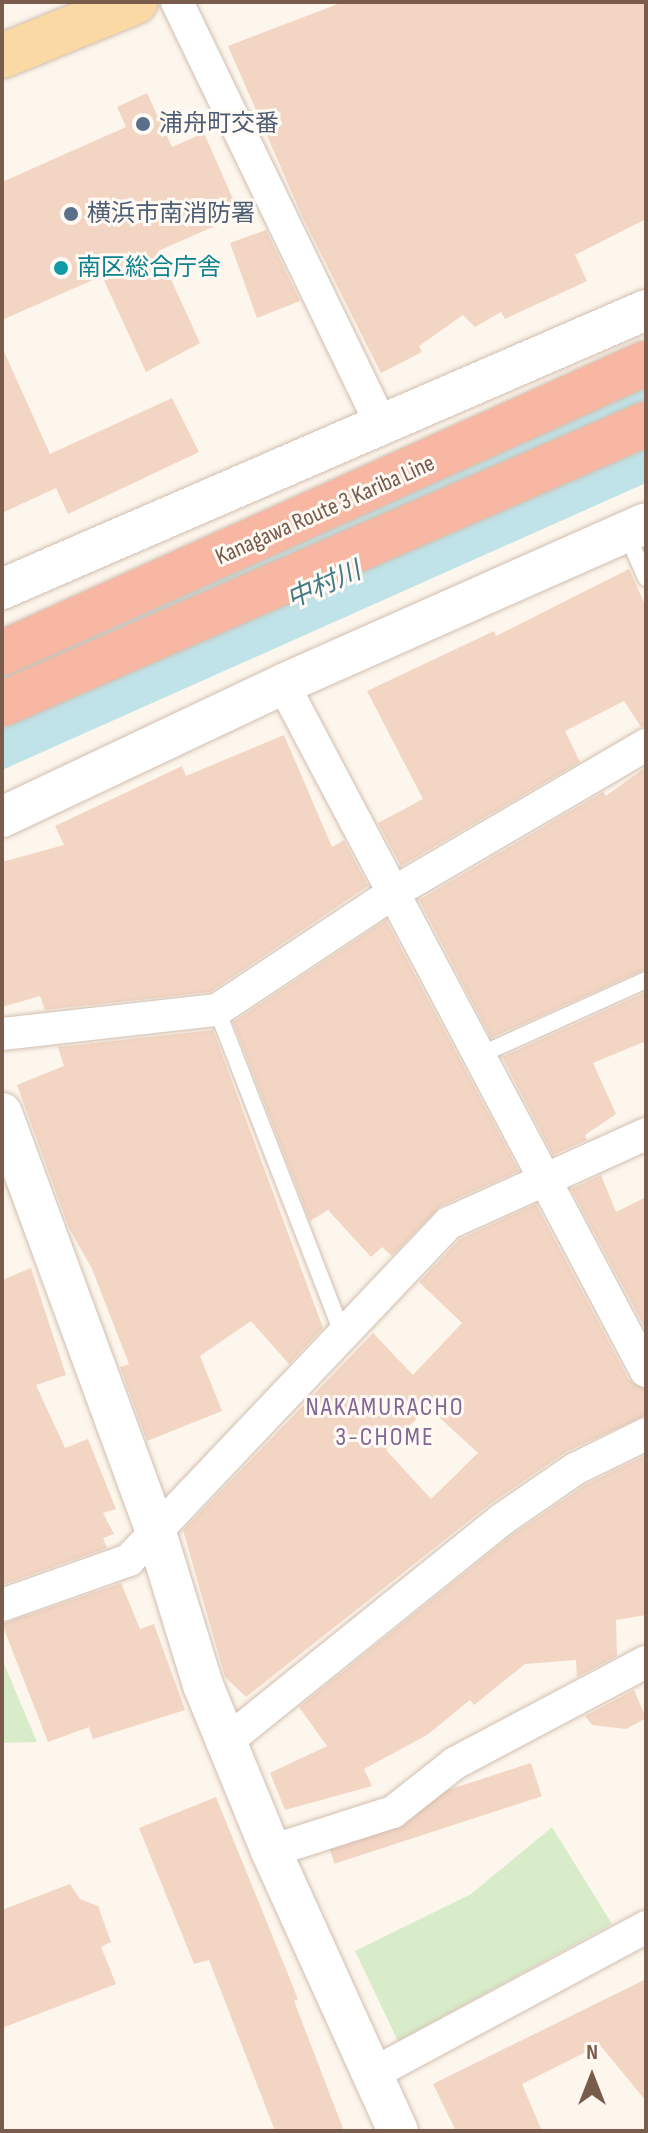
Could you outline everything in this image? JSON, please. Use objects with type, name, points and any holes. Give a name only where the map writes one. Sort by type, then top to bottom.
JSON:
[{"type":"highway","name":"Kanagawa Route 3 Kariba Line","points":[[2,653],[646,363]]},
{"type":"highway","name":"Kanagawa Route 3 Kariba Line","points":[[2,704],[646,424]]},
{"type":"main road","points":[[2,56],[135,2]]},
{"type":"street","points":[[177,2],[380,422]]},
{"type":"street","points":[[2,589],[380,422],[646,310]]},
{"type":"street","points":[[2,817],[283,684],[636,528]]},
{"type":"street","points":[[283,684],[396,891],[646,1371]]},
{"type":"street","points":[[2,1034],[217,1010],[396,891],[646,745]]},
{"type":"street","points":[[2,1113],[155,1529],[226,1742],[271,1851],[398,2131]]},
{"type":"street","points":[[2,1605],[129,1560],[341,1330],[449,1223],[646,1134]]},
{"type":"street","points":[[226,1742],[501,1520],[575,1469],[646,1434]]},
{"type":"street","points":[[271,1851],[393,1812],[455,1763],[643,1669]]},
{"type":"street","points":[[374,2073],[646,1927]]},
{"type":"lane","points":[[636,528],[646,578]]},
{"type":"lane","points":[[482,1054],[646,980]]},
{"type":"lane","points":[[217,1010],[341,1330]]},
{"type":"green space","points":[[2,1659],[37,1742],[2,1743]]},
{"type":"green space","points":[[552,1827],[612,1924],[398,2041],[355,1951],[471,1894]]},
{"type":"water","name":"中村川","points":[[646,367],[646,483],[2,770],[2,640]]},
{"type":"building","points":[[343,2],[646,2],[646,219],[575,255],[587,281],[505,319],[501,312],[475,327],[463,315],[419,346],[422,352],[381,373],[302,216],[228,46]]},
{"type":"building","name":"南区総合庁舎","points":[[147,93],[172,147],[204,133],[240,215],[158,251],[200,343],[146,372],[102,276],[2,320],[2,182],[126,127],[117,107]]},
{"type":"building","points":[[266,230],[300,301],[257,318],[230,243]]},
{"type":"building","points":[[2,347],[50,454],[172,398],[199,452],[68,514],[56,488],[2,513]]},
{"type":"building","points":[[629,569],[646,607],[646,726],[641,727],[624,701],[565,731],[580,762],[401,866],[378,823],[423,799],[367,691],[494,631],[496,636]]},
{"type":"building","points":[[284,735],[332,847],[344,840],[368,886],[210,992],[45,1010],[40,996],[2,1007],[2,862],[64,845],[55,826],[182,766],[186,776]]},
{"type":"building","points":[[646,767],[646,969],[491,1038],[419,900],[603,792],[606,796]]},
{"type":"building","points":[[386,920],[519,1171],[441,1206],[392,1256],[382,1247],[371,1257],[328,1210],[310,1221],[233,1022]]},
{"type":"building","points":[[646,992],[646,1041],[593,1063],[616,1114],[585,1135],[587,1140],[553,1155],[502,1057]]},
{"type":"building","points":[[213,1030],[323,1328],[289,1364],[251,1321],[200,1356],[222,1411],[147,1441],[120,1367],[129,1364],[92,1269],[69,1228],[17,1085],[64,1066],[58,1047]]},
{"type":"building","points":[[601,1175],[616,1212],[646,1197],[646,1330],[571,1189]]},
{"type":"building","points":[[536,1204],[629,1380],[646,1390],[646,1415],[566,1452],[490,1504],[246,1697],[225,1677],[183,1530],[373,1333],[413,1375],[462,1323],[419,1282],[460,1239]],"holes":[[[428,1407],[478,1453],[431,1499],[386,1450]]]},
{"type":"building","points":[[31,1268],[66,1375],[36,1385],[65,1448],[88,1439],[116,1509],[103,1513],[114,1534],[103,1538],[107,1548],[2,1585],[2,1280]]},
{"type":"building","points":[[646,1455],[646,1615],[616,1620],[617,1656],[577,1677],[576,1660],[525,1664],[474,1705],[470,1700],[427,1735],[364,1769],[372,1786],[285,1810],[270,1773],[327,1746],[299,1707],[512,1535],[585,1485]]},
{"type":"building","points":[[121,1583],[140,1629],[154,1624],[185,1710],[93,1739],[89,1727],[48,1742],[2,1624]]},
{"type":"building","points":[[634,1690],[646,1718],[626,1729],[592,1725],[585,1716]]},
{"type":"building","points":[[531,1763],[542,1796],[334,1864],[324,1830]]},
{"type":"building","points":[[216,1797],[298,1999],[294,2001],[344,2131],[275,2131],[209,1960],[194,1964],[139,1828]]},
{"type":"building","points":[[70,1884],[80,1899],[98,1906],[111,1942],[101,1947],[116,1984],[2,2028],[2,1910]]},
{"type":"building","points":[[646,1979],[646,2101],[600,2045],[522,2084],[542,2131],[456,2131],[433,2084]]},
{"type":"place","name":"浦舟町交番","points":[[143,124]]},
{"type":"place","name":"横浜市南消防署","points":[[71,214]]},
{"type":"place","name":"南区総合庁舎","points":[[61,268]]},
{"type":"district","name":"NAKAMURACHO 3-CHOME","points":[[385,1423]]}]
